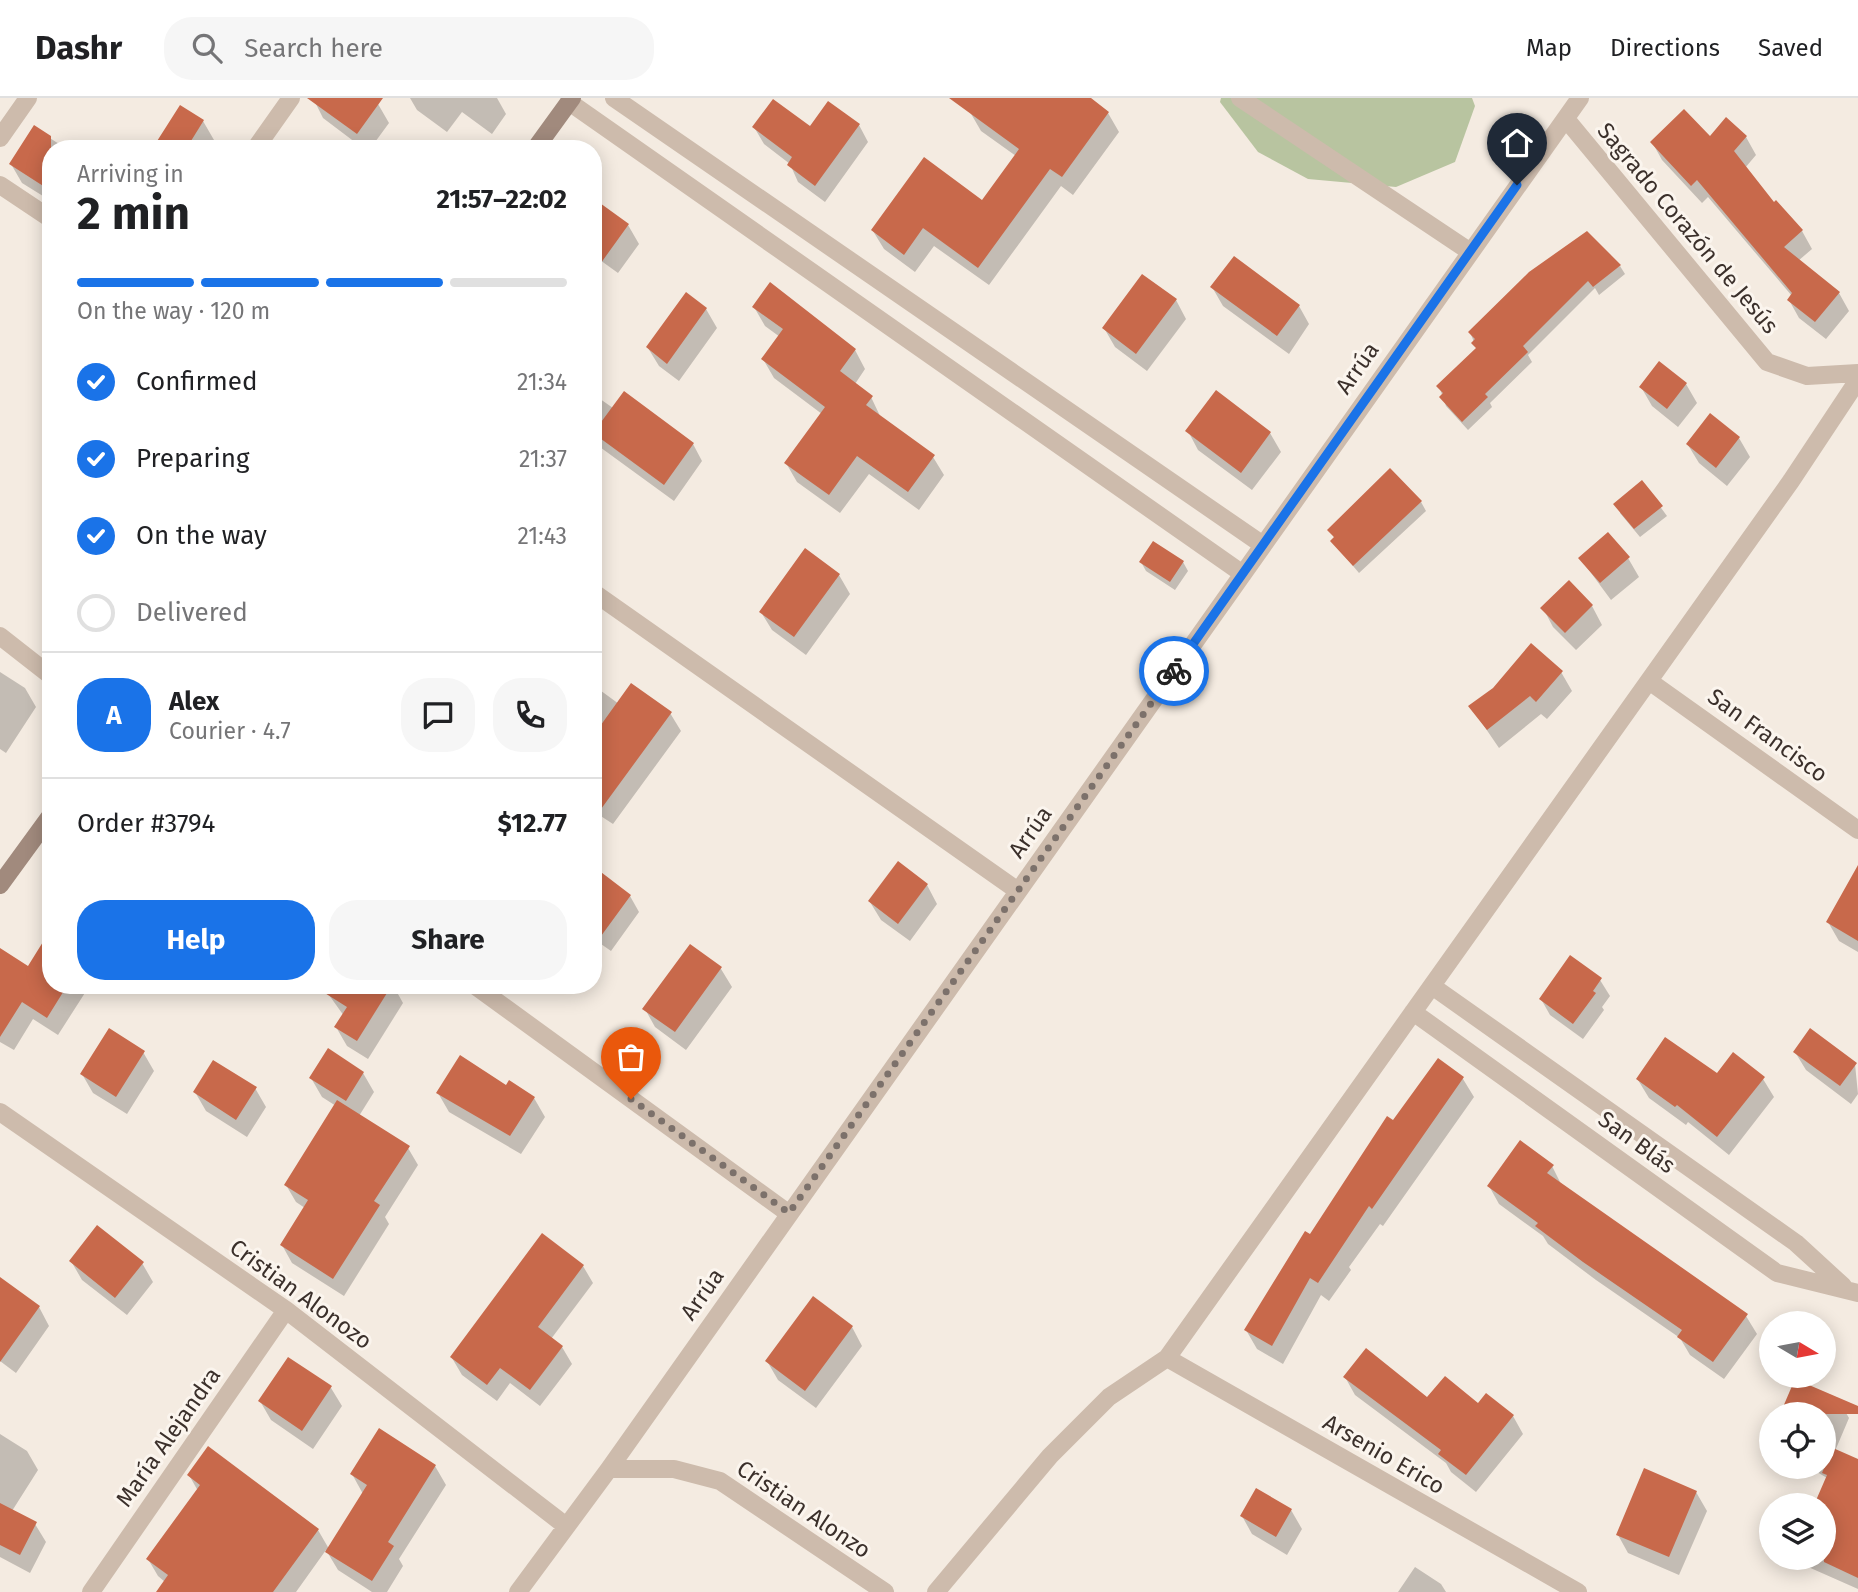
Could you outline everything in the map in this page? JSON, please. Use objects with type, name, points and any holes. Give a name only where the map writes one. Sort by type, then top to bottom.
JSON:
[{"type":"street","points":[[0,138],[29,98]]},
{"type":"street","points":[[261,140],[291,98]]},
{"type":"street","points":[[614,98],[1263,545]]},
{"type":"street","points":[[1240,98],[1469,251]]},
{"type":"street","name":"Arrúa","points":[[518,1592],[609,1469],[1469,251],[1580,98]]},
{"type":"street","points":[[541,140],[570,100],[1243,574]]},
{"type":"street","name":"Sagrado Corazón de Jesús","points":[[1566,119],[1768,362],[1807,376],[1858,373]]},
{"type":"street","points":[[0,185],[42,213]]},
{"type":"street","points":[[936,1592],[1050,1456],[1109,1397],[1167,1358],[1649,681],[1858,380]]},
{"type":"street","points":[[602,598],[1018,891]]},
{"type":"street","points":[[0,636],[42,669]]},
{"type":"street","name":"San Francisco","points":[[1649,681],[1858,830]]},
{"type":"street","points":[[0,885],[42,827]]},
{"type":"street","name":"San Blás","points":[[1432,986],[1796,1243],[1850,1290]]},
{"type":"street","points":[[486,994],[789,1213]]},
{"type":"street","name":"San Blás","points":[[1413,1012],[1777,1273],[1850,1290]]},
{"type":"street","name":"Cristian Alonozo","points":[[0,1112],[286,1310],[566,1526]]},
{"type":"street","name":"María Alejandra","points":[[90,1592],[286,1310]]},
{"type":"street","name":"Arsenio Erico","points":[[1167,1358],[1578,1592]]},
{"type":"street","name":"Cristian Alonzo","points":[[609,1469],[674,1469],[720,1480],[885,1592]]},
{"type":"green space","points":[[1221,98],[1472,98],[1475,106],[1455,162],[1396,187],[1308,179],[1258,152],[1220,102]]},
{"type":"building","points":[[307,98],[383,98],[357,134]]},
{"type":"building","points":[[949,98],[1091,98],[1109,112],[1062,177],[1050,169],[978,268],[923,228],[904,255],[871,230],[924,157],[982,200],[1019,149]]},
{"type":"building","points":[[773,99],[810,126],[828,101],[860,124],[815,186],[787,165],[792,157],[752,127]]},
{"type":"building","points":[[180,105],[204,120],[192,140],[158,140]]},
{"type":"building","points":[[1684,109],[1710,136],[1726,117],[1747,136],[1734,151],[1774,202],[1776,200],[1803,230],[1784,247],[1840,292],[1815,322],[1787,300],[1792,293],[1697,180],[1691,186],[1650,142]]},
{"type":"building","points":[[34,125],[51,136],[51,140],[42,140],[42,185],[9,164]]},
{"type":"building","points":[[602,204],[629,224],[602,262]]},
{"type":"building","points":[[1587,231],[1621,265],[1593,287],[1588,281],[1523,346],[1528,352],[1485,394],[1488,397],[1462,422],[1439,397],[1443,393],[1436,386],[1476,348],[1471,343],[1475,339],[1468,332],[1529,272]]},
{"type":"building","points":[[1234,256],[1300,305],[1277,336],[1210,287]]},
{"type":"building","points":[[1142,274],[1177,299],[1136,354],[1102,328]]},
{"type":"building","points":[[770,282],[856,349],[840,371],[873,396],[866,405],[935,455],[908,492],[857,456],[829,495],[784,463],[825,407],[761,359],[783,329],[752,307]]},
{"type":"building","points":[[686,292],[707,308],[667,364],[646,347]]},
{"type":"building","points":[[1659,361],[1687,383],[1667,409],[1639,387]]},
{"type":"building","points":[[1216,390],[1271,432],[1241,473],[1185,431]]},
{"type":"building","points":[[624,391],[694,443],[664,485],[602,440],[602,421]]},
{"type":"building","points":[[1710,413],[1740,437],[1716,468],[1686,444]]},
{"type":"building","points":[[1390,468],[1422,501],[1353,566],[1330,541],[1334,537],[1327,530]]},
{"type":"building","points":[[1642,480],[1663,506],[1634,529],[1613,504]]},
{"type":"building","points":[[1608,532],[1630,557],[1600,583],[1578,558]]},
{"type":"building","points":[[1153,541],[1184,561],[1170,582],[1139,562]]},
{"type":"building","points":[[805,548],[840,574],[794,637],[759,612]]},
{"type":"building","points":[[1569,580],[1593,605],[1565,633],[1540,608]]},
{"type":"building","points":[[1531,643],[1563,671],[1536,702],[1530,696],[1487,730],[1468,706],[1493,688]]},
{"type":"building","points":[[631,683],[672,712],[602,808],[602,723]]},
{"type":"building","points":[[898,861],[928,884],[898,924],[868,901]]},
{"type":"building","points":[[1858,865],[1858,941],[1826,922]]},
{"type":"building","points":[[602,873],[631,895],[602,935]]},
{"type":"building","points":[[42,943],[42,994],[62,994],[47,1018],[22,1002],[0,1037],[0,948],[28,966]]},
{"type":"building","points":[[690,944],[722,967],[675,1032],[642,1009]]},
{"type":"building","points":[[1570,955],[1602,978],[1593,991],[1596,993],[1573,1024],[1539,999]]},
{"type":"building","points":[[326,994],[386,994],[357,1041],[334,1027],[347,1007]]},
{"type":"building","points":[[109,1028],[145,1051],[116,1097],[80,1074]]},
{"type":"building","points":[[1810,1028],[1857,1063],[1840,1086],[1793,1052]]},
{"type":"building","points":[[1665,1037],[1717,1073],[1733,1052],[1765,1077],[1717,1137],[1677,1105],[1675,1107],[1636,1079]]},
{"type":"building","points":[[328,1048],[364,1072],[346,1101],[309,1078]]},
{"type":"building","points":[[460,1055],[506,1085],[509,1080],[535,1097],[510,1136],[436,1093]]},
{"type":"building","points":[[1438,1058],[1464,1077],[1372,1209],[1369,1206],[1318,1283],[1310,1278],[1272,1346],[1244,1330],[1305,1231],[1310,1234],[1387,1116],[1393,1120]]},
{"type":"building","points":[[213,1060],[257,1087],[236,1120],[193,1092]]},
{"type":"building","points":[[337,1100],[410,1146],[374,1201],[380,1205],[333,1279],[280,1245],[308,1200],[284,1185]]},
{"type":"building","points":[[1520,1140],[1554,1165],[1547,1173],[1748,1314],[1713,1362],[1677,1337],[1682,1330],[1583,1262],[1535,1226],[1538,1223],[1487,1186]]},
{"type":"building","points":[[97,1225],[144,1262],[115,1298],[69,1261]]},
{"type":"building","points":[[542,1233],[584,1265],[538,1327],[563,1346],[530,1390],[500,1368],[487,1385],[450,1357]]},
{"type":"building","points":[[0,1277],[40,1306],[0,1362]]},
{"type":"building","points":[[813,1296],[853,1326],[805,1391],[765,1361]]},
{"type":"building","points":[[1366,1348],[1427,1397],[1445,1376],[1478,1403],[1486,1393],[1514,1415],[1466,1475],[1438,1454],[1441,1450],[1343,1377]]},
{"type":"building","points":[[288,1357],[332,1386],[302,1431],[258,1401]]},
{"type":"building","points":[[1791,1388],[1816,1388],[1858,1406],[1858,1414],[1836,1414],[1836,1402],[1785,1402]]},
{"type":"building","points":[[379,1428],[436,1465],[388,1542],[394,1546],[372,1581],[325,1552],[367,1485],[350,1474]]},
{"type":"building","points":[[208,1446],[319,1529],[273,1592],[156,1592],[168,1575],[146,1559],[200,1485],[187,1475]]},
{"type":"building","points":[[1836,1449],[1858,1459],[1858,1578],[1836,1568],[1836,1493],[1819,1493],[1825,1479],[1836,1479]]},
{"type":"building","points":[[1644,1468],[1697,1491],[1669,1557],[1616,1535]]},
{"type":"building","points":[[1256,1488],[1292,1509],[1276,1537],[1240,1516]]},
{"type":"building","points":[[0,1503],[37,1522],[20,1555],[0,1545]]},
{"type":"way so far","points":[[631,1099],[789,1213],[1174,671]]},
{"type":"route","points":[[1174,671],[1517,185]]}]
